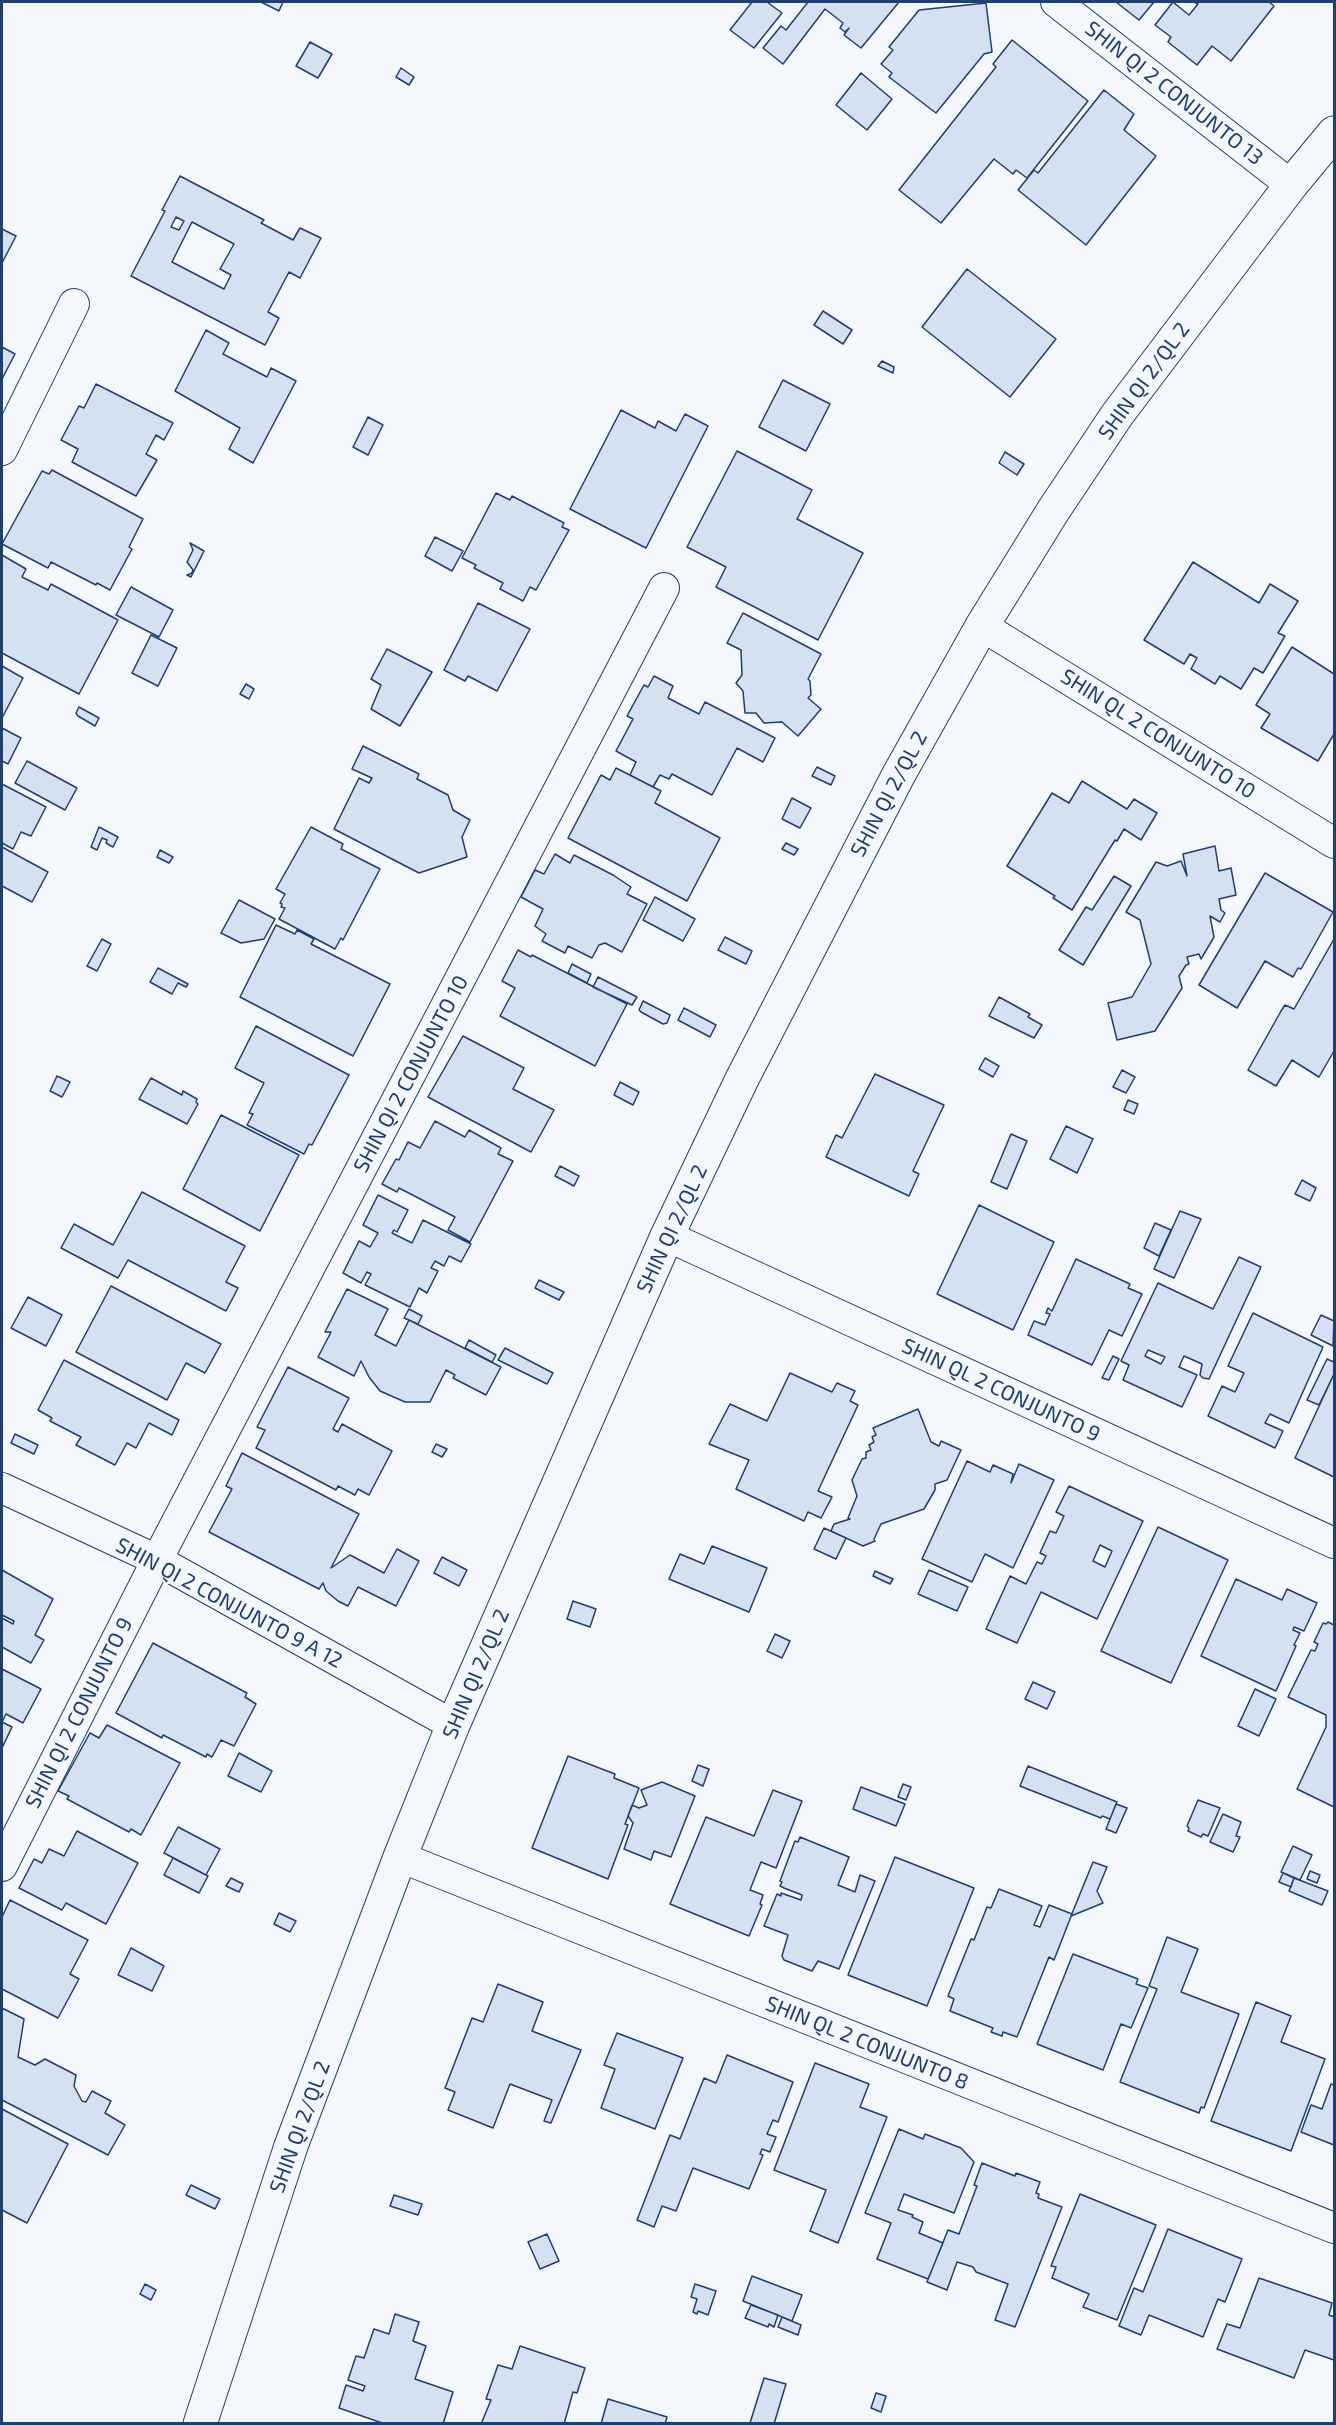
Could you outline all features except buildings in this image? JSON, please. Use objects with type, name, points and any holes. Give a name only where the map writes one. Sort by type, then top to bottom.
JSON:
[{"type":"street","name":"SHIN QI 2 CONJUNTO 13","points":[[1056,2],[1291,185]]},
{"type":"street","name":"SHIN QI 2/QL 2","points":[[200,2424],[291,2146],[400,1857],[453,1725],[668,1236],[742,1079],[899,774],[982,626],[1053,511],[1117,415],[1291,185],[1335,133]]},
{"type":"street","points":[[2,450],[74,304]]},
{"type":"street","name":"SHIN QI 2 CONJUNTO 10","points":[[157,1560],[664,588]]},
{"type":"street","name":"SHIN QL 2 CONJUNTO 10","points":[[982,626],[1335,843]]},
{"type":"street","name":"SHIN QL 2 CONJUNTO 9","points":[[668,1236],[1335,1543]]},
{"type":"street","name":"SHIN QI 2 CONJUNTO 9 A 12","points":[[2,1488],[157,1560],[453,1725]]},
{"type":"street","name":"SHIN QI 2 CONJUNTO 9","points":[[2,1866],[157,1560]]},
{"type":"street","name":"SHIN QL 2 CONJUNTO 8","points":[[400,1857],[1335,2228]]}]
